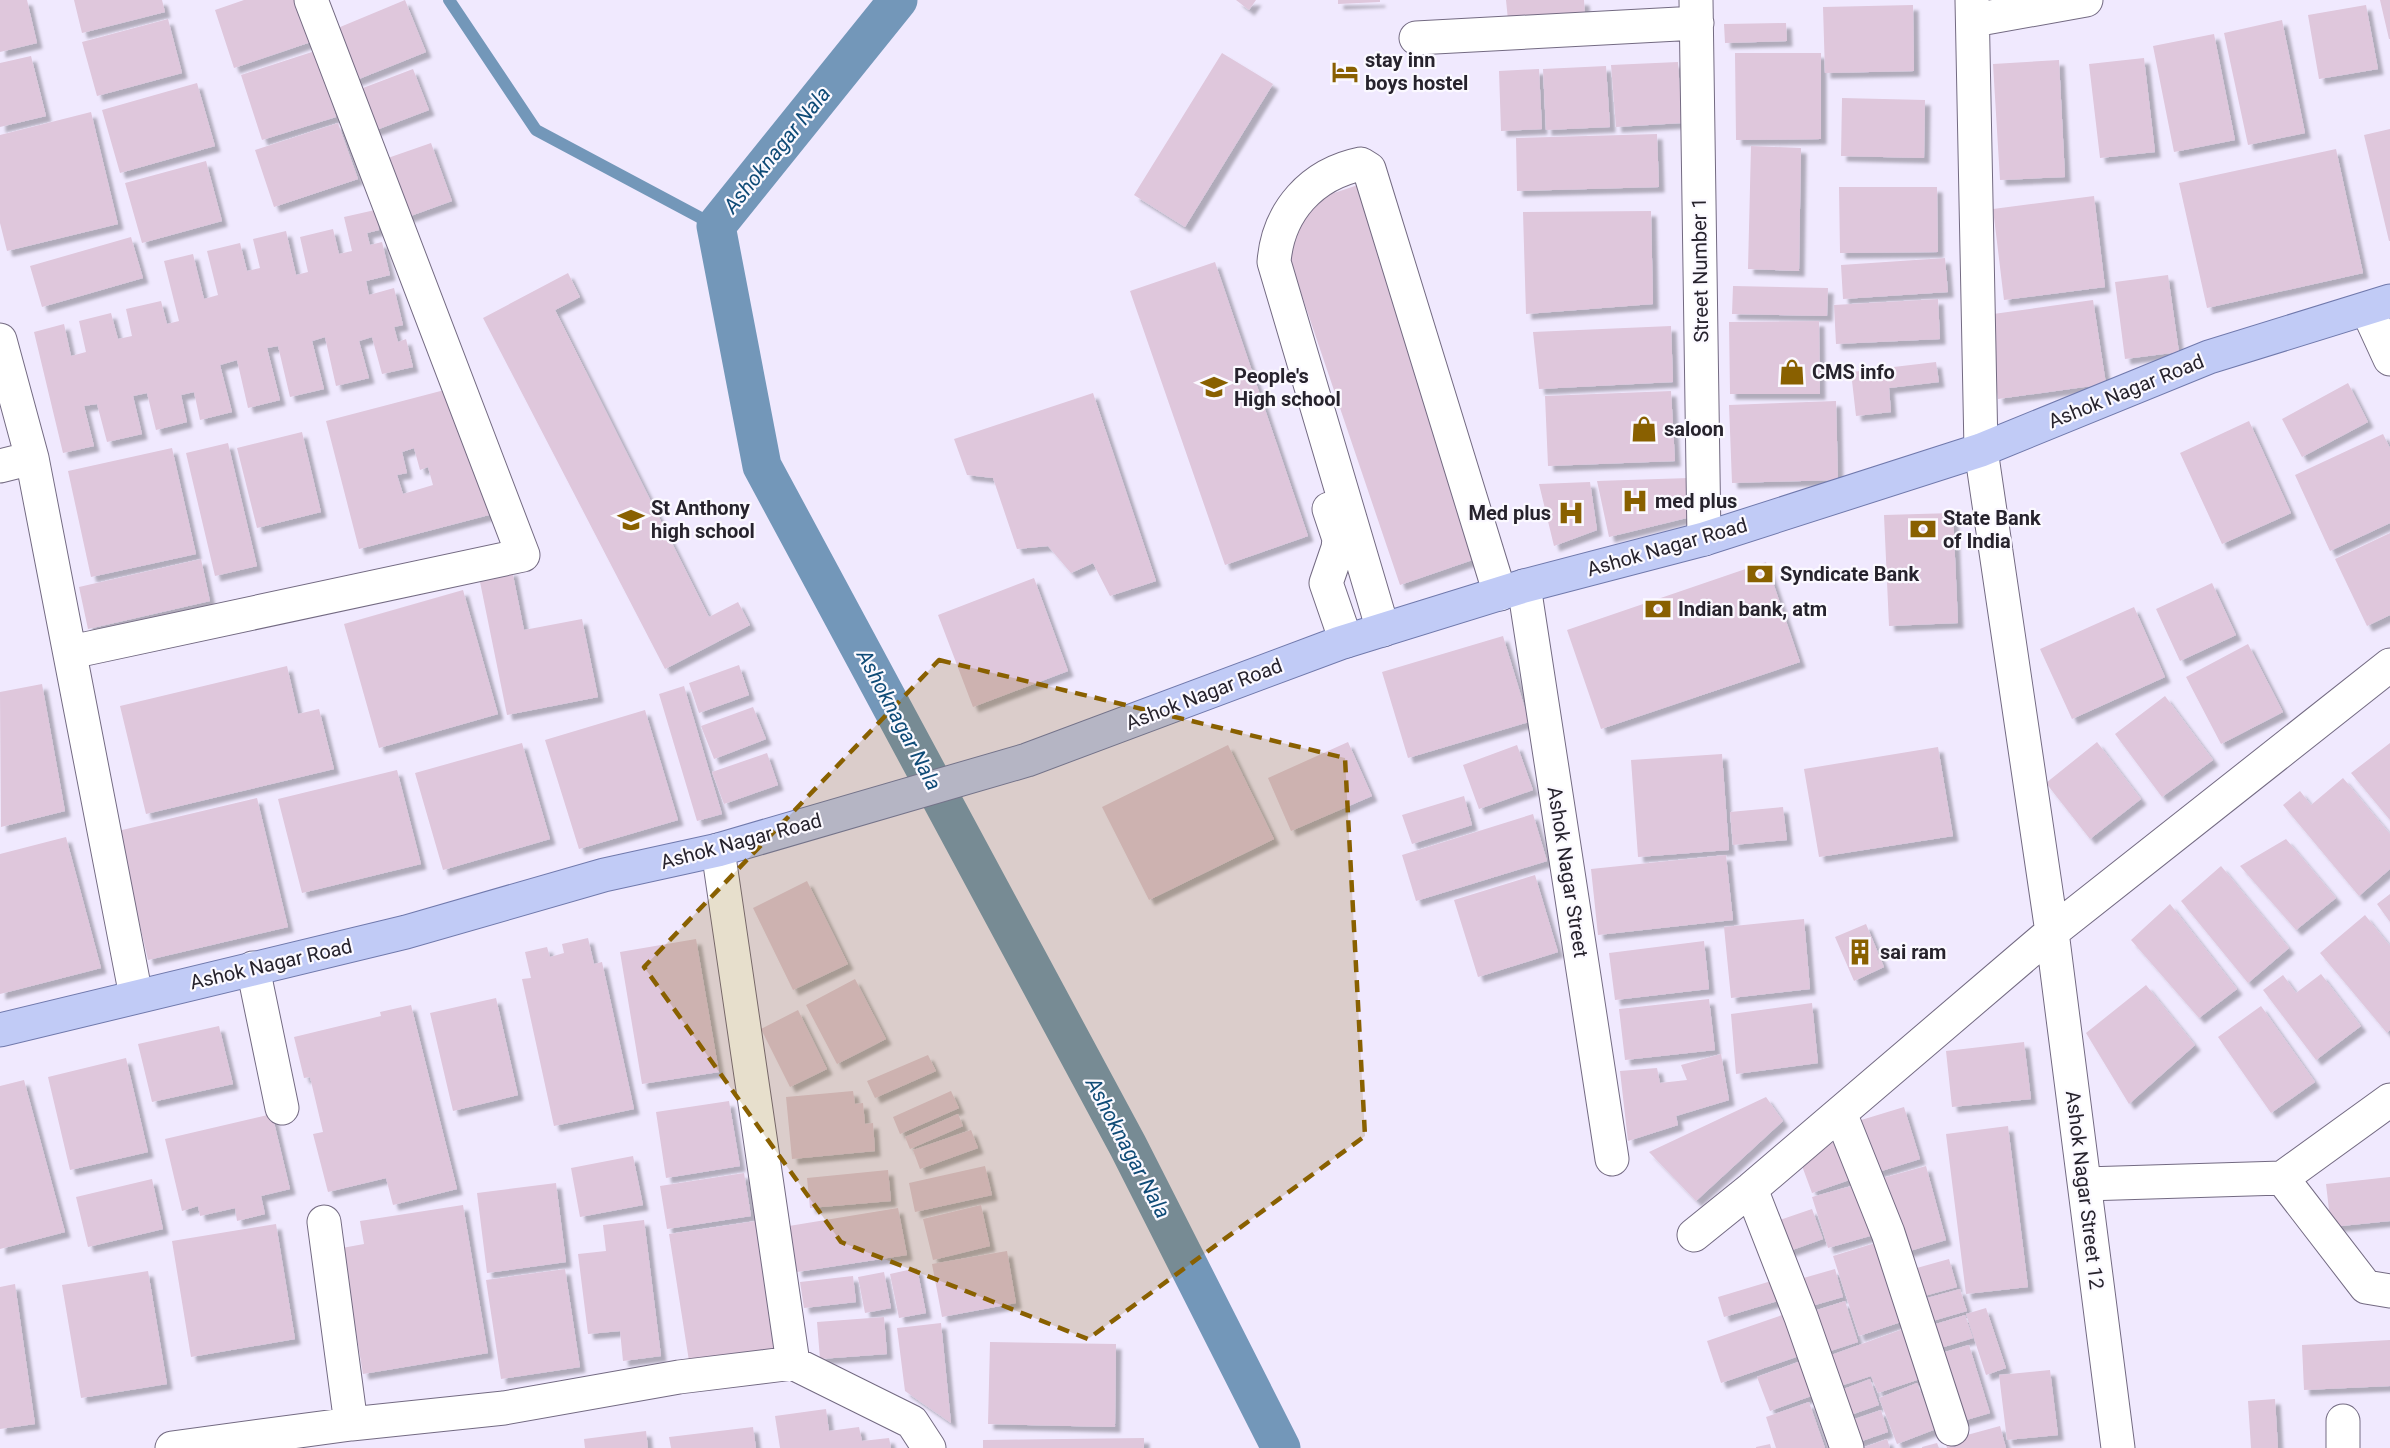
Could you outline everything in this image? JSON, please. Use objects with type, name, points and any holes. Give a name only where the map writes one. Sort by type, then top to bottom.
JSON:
[{"type":"main road","name":"Ashok Nagar Road","points":[[0,1030],[406,932],[604,875],[718,850],[1027,760],[1346,641],[1512,590],[1704,539],[1981,450],[2209,357],[2378,305]]},
{"type":"street","points":[[71,652],[522,555],[311,0]]},
{"type":"street","points":[[1973,10],[2086,0]]},
{"type":"street","name":"Ashok Nagar Street 12","points":[[1973,10],[1981,450],[2052,932],[2118,1448]]},
{"type":"street","points":[[1416,38],[1696,11]]},
{"type":"street","name":"Street Number 1","points":[[1696,11],[1704,539]]},
{"type":"street","name":"Ashok Nagar Street","points":[[1383,630],[1274,262],[1275,242],[1287,215],[1312,186],[1341,168],[1361,164],[1369,169],[1512,590],[1612,1159]]},
{"type":"street","points":[[1252,269],[1339,539],[1326,584],[1346,641]]},
{"type":"street","points":[[2378,305],[2390,359]]},
{"type":"street","points":[[0,340],[32,458],[136,996]]},
{"type":"street","points":[[0,466],[32,458]]},
{"type":"street","points":[[1694,1234],[1751,1189],[2052,932],[2390,664]]},
{"type":"street","points":[[718,850],[793,1363]]},
{"type":"street","points":[[253,968],[282,1108]]},
{"type":"street","points":[[2085,1184],[2282,1178],[2390,1100]]},
{"type":"street","points":[[1840,1113],[1888,1233],[1952,1429]]},
{"type":"street","points":[[2282,1178],[2366,1287],[2390,1291]]},
{"type":"street","points":[[1751,1189],[1802,1317],[1846,1448]]},
{"type":"street","points":[[324,1222],[344,1433]]},
{"type":"street","points":[[172,1448],[344,1433],[679,1377],[793,1363],[912,1422],[929,1448]]},
{"type":"highlighted area","points":[[939,660],[1345,758],[1365,1136],[1088,1339],[841,1242],[644,967]]},
{"type":"building","points":[[0,0],[27,0],[37,43],[0,52]]},
{"type":"building","points":[[74,0],[162,0],[165,12],[82,33]]},
{"type":"building","points":[[244,0],[300,0],[314,41],[234,68],[215,10]]},
{"type":"building","points":[[405,0],[426,52],[354,81],[333,30]]},
{"type":"building","points":[[1236,0],[1256,0],[1249,10]]},
{"type":"building","points":[[1338,0],[1380,0],[1380,2],[1338,4]]},
{"type":"building","points":[[1506,0],[1584,0],[1585,15],[1508,20]]},
{"type":"building","points":[[2380,0],[2390,0],[2390,39],[2389,39]]},
{"type":"building","points":[[1913,5],[1914,71],[1825,73],[1823,7]]},
{"type":"building","points":[[2366,5],[2378,69],[2319,79],[2308,15]]},
{"type":"building","points":[[168,19],[182,73],[97,96],[82,42]]},
{"type":"building","points":[[2282,20],[2305,133],[2248,145],[2224,33]]},
{"type":"building","points":[[1786,23],[1787,41],[1725,43],[1724,24]]},
{"type":"building","points":[[2214,34],[2235,140],[2174,152],[2153,46]]},
{"type":"building","points":[[315,51],[336,117],[262,140],[241,75]]},
{"type":"building","points":[[1222,53],[1273,84],[1185,227],[1134,195]]},
{"type":"building","points":[[1735,53],[1821,53],[1821,139],[1736,140]]},
{"type":"building","points":[[31,56],[46,116],[0,127],[0,63]]},
{"type":"building","points":[[2144,58],[2155,152],[2100,158],[2089,64]]},
{"type":"building","points":[[2059,60],[2065,177],[2000,180],[1993,64]]},
{"type":"building","points":[[1678,62],[1682,123],[1616,127],[1611,65]]},
{"type":"building","points":[[1606,66],[1610,127],[1546,130],[1543,69]]},
{"type":"building","points":[[413,69],[429,110],[371,132],[355,91]]},
{"type":"building","points":[[1539,69],[1542,129],[1501,131],[1499,71]]},
{"type":"building","points":[[197,83],[215,146],[120,173],[102,110]]},
{"type":"building","points":[[1842,98],[1925,100],[1924,158],[1841,156]]},
{"type":"building","points":[[91,112],[118,224],[7,251],[0,223],[0,135]]},
{"type":"building","points":[[338,123],[358,179],[274,207],[255,150]]},
{"type":"building","points":[[2390,129],[2390,241],[2389,241],[2364,135]]},
{"type":"building","points":[[1657,134],[1659,187],[1517,191],[1516,138]]},
{"type":"building","points":[[431,143],[452,201],[405,218],[385,159]]},
{"type":"building","points":[[1751,146],[1801,148],[1799,271],[1748,269]]},
{"type":"building","points":[[2336,149],[2363,273],[2207,308],[2179,183]]},
{"type":"building","points":[[206,161],[222,221],[142,243],[125,183]]},
{"type":"building","points":[[1358,185],[1484,556],[1400,585],[1280,231],[1303,223],[1300,213],[1310,201]]},
{"type":"building","points":[[1839,187],[1937,187],[1938,252],[1840,253]]},
{"type":"building","points":[[2094,196],[2105,287],[2004,300],[1993,209]]},
{"type":"building","points":[[375,210],[379,230],[367,233],[370,245],[382,242],[390,275],[366,281],[369,295],[394,288],[403,325],[394,327],[398,342],[406,339],[413,367],[382,374],[372,337],[359,341],[369,378],[336,386],[325,337],[312,341],[324,389],[290,397],[278,346],[267,348],[280,400],[248,408],[237,360],[220,365],[232,412],[200,420],[194,392],[181,395],[187,422],[156,430],[147,393],[133,396],[142,434],[107,442],[97,404],[84,406],[94,446],[63,453],[34,332],[64,324],[71,356],[86,352],[79,321],[111,313],[118,339],[132,336],[126,309],[161,301],[167,324],[179,321],[164,261],[193,254],[204,299],[218,295],[207,251],[240,243],[247,271],[260,268],[253,239],[286,231],[296,275],[308,272],[300,237],[333,229],[339,254],[352,251],[344,217]]},
{"type":"building","points":[[1651,211],[1653,304],[1526,314],[1523,212]]},
{"type":"building","points":[[131,237],[143,278],[42,307],[30,266]]},
{"type":"building","points":[[1945,258],[1948,292],[1843,299],[1841,265]]},
{"type":"building","points":[[1215,262],[1308,536],[1225,565],[1130,291]]},
{"type":"building","points":[[568,273],[580,297],[555,310],[709,617],[738,602],[750,625],[665,669],[483,318]]},
{"type":"building","points":[[2168,275],[2179,352],[2125,359],[2115,282]]},
{"type":"building","points":[[1733,286],[1828,288],[1827,316],[1732,314]]},
{"type":"building","points":[[1938,299],[1940,339],[1836,344],[1834,305]]},
{"type":"building","points":[[2093,300],[2106,384],[1998,399],[1986,315]]},
{"type":"building","points":[[1819,321],[1820,394],[1730,394],[1729,322]]},
{"type":"building","points":[[1671,326],[1673,382],[1539,389],[1533,332]]},
{"type":"building","points":[[1936,362],[1939,382],[1889,388],[1891,412],[1856,416],[1851,372]]},
{"type":"building","points":[[2348,383],[2368,422],[2302,457],[2282,419]]},
{"type":"building","points":[[456,387],[489,515],[359,549],[326,421]],"holes":[[[414,448],[420,470],[428,467],[433,485],[403,494],[397,475],[407,473],[402,452]]]},
{"type":"building","points":[[1671,391],[1675,461],[1548,466],[1545,396]]},
{"type":"building","points":[[1093,393],[1156,581],[1110,596],[1093,563],[1071,573],[1048,546],[1017,549],[993,478],[967,475],[954,439]]},
{"type":"building","points":[[1836,401],[1838,480],[1732,483],[1729,405]]},
{"type":"building","points":[[2249,421],[2291,513],[2222,544],[2180,453]]},
{"type":"building","points":[[302,432],[321,512],[257,528],[237,448]]},
{"type":"building","points":[[2383,434],[2390,448],[2390,523],[2330,551],[2295,475]]},
{"type":"building","points":[[228,443],[257,566],[215,576],[186,453]]},
{"type":"building","points":[[172,448],[196,554],[91,577],[68,471]]},
{"type":"building","name":"med plus","points":[[1689,478],[1695,516],[1609,537],[1597,481]]},
{"type":"building","points":[[1590,482],[1597,530],[1554,546],[1539,484]]},
{"type":"building","points":[[1953,513],[1958,623],[1889,626],[1884,515]]},
{"type":"building","points":[[2390,533],[2390,615],[2367,626],[2335,559]]},
{"type":"building","points":[[201,559],[210,601],[88,629],[79,587]]},
{"type":"building","points":[[1766,562],[1800,662],[1601,729],[1567,630]]},
{"type":"building","points":[[512,570],[524,630],[582,619],[598,697],[507,715],[479,577]]},
{"type":"building","points":[[1034,578],[1068,671],[973,707],[938,615]]},
{"type":"building","points":[[2212,583],[2236,635],[2180,661],[2156,609]]},
{"type":"building","points":[[463,590],[498,714],[379,748],[344,624]]},
{"type":"building","points":[[2134,607],[2165,677],[2072,719],[2040,649]]},
{"type":"building","points":[[1503,636],[1529,722],[1408,758],[1382,672]]},
{"type":"building","points":[[2248,644],[2283,712],[2221,744],[2186,677]]},
{"type":"building","points":[[739,665],[749,695],[699,713],[689,683]]},
{"type":"building","points":[[287,666],[298,714],[319,709],[334,769],[146,814],[120,706]]},
{"type":"building","points":[[42,684],[65,811],[1,827],[0,692]]},
{"type":"building","points":[[684,686],[722,814],[697,821],[659,694]]},
{"type":"building","points":[[2165,696],[2213,760],[2162,797],[2115,734]]},
{"type":"building","points":[[753,707],[766,739],[714,759],[701,726]]},
{"type":"building","points":[[645,710],[678,820],[579,849],[545,740]]},
{"type":"building","points":[[1348,742],[1372,796],[1291,831],[1268,778]]},
{"type":"building","points":[[2097,742],[2141,799],[2090,839],[2046,783]]},
{"type":"building","points":[[522,743],[550,839],[443,870],[415,773]]},
{"type":"building","points":[[2390,743],[2390,820],[2351,773]]},
{"type":"building","points":[[1228,745],[1274,839],[1149,900],[1102,807]]},
{"type":"building","points":[[1517,745],[1533,790],[1479,809],[1463,765]]},
{"type":"building","points":[[1938,747],[1953,836],[1819,857],[1804,769]]},
{"type":"building","points":[[767,753],[778,785],[724,804],[712,772]]},
{"type":"building","points":[[1722,754],[1729,850],[1638,857],[1631,760]]},
{"type":"building","points":[[397,770],[421,864],[302,893],[278,799]]},
{"type":"building","points":[[2343,778],[2390,834],[2390,869],[2359,896],[2283,805],[2300,791],[2311,805]]},
{"type":"building","points":[[1464,796],[1472,825],[1412,844],[1402,815]]},
{"type":"building","points":[[257,798],[288,927],[148,960],[118,831]]},
{"type":"building","points":[[1783,807],[1787,840],[1733,845],[1730,812]]},
{"type":"building","points":[[1533,814],[1547,861],[1416,901],[1402,855]]},
{"type":"building","points":[[66,837],[101,968],[0,994],[0,854]]},
{"type":"building","points":[[2286,839],[2336,898],[2296,930],[2240,866]]},
{"type":"building","points":[[1726,855],[1733,920],[1598,935],[1591,869]]},
{"type":"building","points":[[2221,866],[2289,948],[2248,983],[2181,901]]},
{"type":"building","points":[[1535,875],[1558,952],[1478,977],[1454,900]]},
{"type":"building","points":[[807,881],[848,964],[793,990],[753,908]]},
{"type":"building","points":[[2390,894],[2390,922],[2377,904]]},
{"type":"building","points":[[2170,904],[2237,989],[2199,1018],[2131,940]]},
{"type":"building","points":[[2365,915],[2390,946],[2390,1030],[2387,1033],[2320,953]]},
{"type":"building","points":[[1804,919],[1810,989],[1731,998],[1724,927]]},
{"type":"building","name":"sai ram","points":[[1866,924],[1884,967],[1854,981],[1835,937]]},
{"type":"building","points":[[588,938],[594,964],[602,962],[634,1109],[554,1126],[522,979],[531,978],[525,952],[547,947],[550,957],[564,953],[562,944]]},
{"type":"building","points":[[696,939],[719,1072],[642,1084],[620,952]]},
{"type":"building","points":[[1704,941],[1709,989],[1615,1000],[1609,953]]},
{"type":"building","points":[[2321,974],[2361,1026],[2316,1060],[2263,990],[2283,975],[2296,993]]},
{"type":"building","points":[[855,979],[886,1039],[837,1064],[806,1005]]},
{"type":"building","points":[[2146,985],[2195,1045],[2129,1104],[2086,1033]]},
{"type":"building","points":[[496,998],[518,1095],[453,1111],[430,1013]]},
{"type":"building","points":[[1709,999],[1715,1050],[1625,1060],[1619,1009]]},
{"type":"building","points":[[1812,1003],[1818,1063],[1736,1074],[1731,1014]]},
{"type":"building","points":[[411,1005],[457,1189],[393,1205],[386,1178],[328,1192],[313,1134],[323,1132],[310,1077],[304,1078],[294,1037],[381,1016],[380,1012]]},
{"type":"building","points":[[2261,1006],[2315,1082],[2271,1113],[2218,1037]]},
{"type":"building","points":[[798,1010],[827,1069],[790,1087],[761,1029]]},
{"type":"building","points":[[219,1026],[233,1084],[152,1102],[138,1044]]},
{"type":"building","points":[[2024,1042],[2031,1099],[1952,1107],[1946,1051]]},
{"type":"building","points":[[1721,1054],[1729,1100],[1676,1116],[1678,1125],[1628,1141],[1620,1071],[1657,1068],[1660,1083],[1687,1080],[1681,1065]]},
{"type":"building","points":[[928,1055],[936,1071],[875,1098],[867,1081]]},
{"type":"building","points":[[126,1058],[148,1152],[70,1170],[48,1077]]},
{"type":"building","points":[[24,1080],[65,1232],[0,1249],[0,1086]]},
{"type":"building","points":[[853,1091],[855,1104],[863,1103],[865,1124],[873,1123],[875,1151],[792,1159],[786,1097]]},
{"type":"building","points":[[951,1091],[959,1108],[900,1134],[893,1117]]},
{"type":"building","points":[[1766,1097],[1783,1121],[1696,1201],[1649,1152]]},
{"type":"building","points":[[729,1101],[740,1166],[666,1178],[656,1112]]},
{"type":"building","points":[[1904,1107],[1920,1159],[1875,1173],[1858,1121]]},
{"type":"building","points":[[272,1114],[290,1189],[261,1196],[265,1214],[237,1221],[235,1208],[200,1216],[198,1206],[182,1211],[165,1139]]},
{"type":"building","points":[[958,1114],[963,1126],[910,1149],[905,1137]]},
{"type":"building","points":[[2008,1126],[2028,1287],[1966,1294],[1946,1134]]},
{"type":"building","points":[[971,1130],[978,1148],[920,1169],[913,1150]]},
{"type":"building","points":[[1838,1141],[1852,1179],[1812,1193],[1798,1155]]},
{"type":"building","points":[[633,1156],[643,1205],[580,1217],[571,1168]]},
{"type":"building","points":[[985,1166],[992,1195],[915,1212],[909,1183]]},
{"type":"building","points":[[1926,1166],[1946,1240],[1900,1254],[1879,1179]]},
{"type":"building","points":[[888,1170],[891,1201],[810,1208],[807,1178]]},
{"type":"building","points":[[744,1173],[751,1216],[667,1229],[660,1186]]},
{"type":"building","points":[[2390,1177],[2390,1221],[2331,1227],[2326,1184]]},
{"type":"building","points":[[152,1179],[163,1229],[88,1247],[76,1197]]},
{"type":"building","points":[[556,1183],[566,1262],[487,1273],[477,1193]]},
{"type":"building","points":[[1855,1185],[1870,1236],[1828,1248],[1812,1197]]},
{"type":"building","points":[[463,1205],[488,1353],[363,1374],[342,1248],[364,1244],[360,1221]]},
{"type":"building","points":[[981,1205],[990,1246],[933,1260],[923,1219]]},
{"type":"building","points":[[898,1208],[907,1255],[797,1272],[789,1226]]},
{"type":"building","points":[[1812,1209],[1823,1239],[1781,1254],[1771,1223]]},
{"type":"building","points":[[644,1220],[661,1356],[623,1361],[620,1331],[588,1334],[578,1254],[606,1251],[603,1225]]},
{"type":"building","points":[[756,1221],[776,1348],[689,1361],[669,1234]]},
{"type":"building","points":[[276,1224],[295,1339],[191,1357],[172,1241]]},
{"type":"building","points":[[1875,1243],[1901,1322],[1859,1336],[1833,1256]]},
{"type":"building","points":[[1007,1251],[1016,1303],[942,1317],[932,1264]]},
{"type":"building","points":[[1949,1259],[1957,1287],[1913,1299],[1906,1271]]},
{"type":"building","points":[[917,1268],[926,1313],[899,1318],[890,1274]]},
{"type":"building","points":[[565,1269],[580,1367],[501,1379],[486,1280]]},
{"type":"building","points":[[1835,1269],[1843,1297],[1808,1307],[1800,1279]]},
{"type":"building","points":[[148,1271],[167,1384],[81,1398],[62,1285]]},
{"type":"building","points":[[884,1272],[891,1308],[865,1313],[858,1277]]},
{"type":"building","points":[[853,1276],[856,1302],[804,1308],[800,1282]]},
{"type":"building","points":[[1778,1279],[1784,1299],[1724,1317],[1718,1297]]},
{"type":"building","points":[[15,1284],[35,1424],[0,1429],[0,1287]]},
{"type":"building","points":[[1960,1289],[1967,1311],[1922,1324],[1916,1301]]},
{"type":"building","points":[[1845,1301],[1858,1342],[1821,1354],[1808,1313]]},
{"type":"building","points":[[1986,1308],[2006,1368],[1986,1375],[1966,1314]]},
{"type":"building","points":[[1785,1314],[1799,1356],[1721,1383],[1707,1341]]},
{"type":"building","points":[[1965,1315],[1973,1338],[1931,1351],[1923,1328]]},
{"type":"building","points":[[884,1317],[887,1354],[820,1359],[817,1322]]},
{"type":"building","points":[[941,1323],[951,1423],[905,1391],[897,1328]]},
{"type":"building","points":[[1903,1329],[1920,1379],[1878,1393],[1871,1376],[1834,1388],[1823,1358]]},
{"type":"building","points":[[2390,1340],[2390,1386],[2304,1390],[2302,1345]]},
{"type":"building","points":[[990,1342],[1116,1344],[1115,1427],[988,1424]]},
{"type":"building","points":[[1969,1345],[1990,1413],[1956,1423],[1935,1355]]},
{"type":"building","points":[[1801,1361],[1814,1395],[1770,1411],[1757,1377]]},
{"type":"building","points":[[2050,1370],[2058,1435],[2007,1440],[1999,1375]]},
{"type":"building","points":[[1870,1379],[1879,1405],[1842,1418],[1833,1393]]},
{"type":"building","points":[[1917,1383],[1936,1429],[1897,1444],[1879,1398]]},
{"type":"building","points":[[2275,1399],[2278,1448],[2251,1448],[2248,1401]]},
{"type":"building","points":[[1809,1402],[1825,1448],[1776,1448],[1766,1417]]},
{"type":"building","points":[[826,1409],[829,1431],[859,1427],[862,1441],[889,1438],[891,1448],[780,1448],[775,1416]]},
{"type":"building","points":[[1881,1410],[1888,1432],[1853,1444],[1846,1422]]},
{"type":"building","points":[[2000,1426],[2006,1448],[1947,1448],[1945,1441]]},
{"type":"building","points":[[753,1427],[756,1448],[671,1448],[669,1437]]},
{"type":"building","points":[[646,1431],[648,1448],[585,1448],[584,1439]]},
{"type":"building","points":[[1144,1438],[1144,1448],[983,1448],[983,1440]]},
{"type":"building","points":[[1887,1439],[1890,1448],[1862,1448]]},
{"type":"building","points":[[1937,1443],[1939,1448],[1922,1448],[1922,1447]]},
{"type":"building","points":[[1770,1444],[1771,1448],[1756,1448],[1756,1447]]},
{"type":"waterway","points":[[449,0],[536,130],[716,226]]},
{"type":"waterway","name":"Ashoknagar Nala","points":[[898,0],[716,226],[762,466],[1128,1146],[1281,1448]]},
{"type":"place","name":"stay inn boys hostel","points":[[1345,72]]},
{"type":"place","name":"CMS info","points":[[1792,372]]},
{"type":"place","name":"People's High school","points":[[1214,387]]},
{"type":"place","name":"saloon","points":[[1644,429]]},
{"type":"place","name":"med plus","points":[[1635,501]]},
{"type":"place","name":"Med plus","points":[[1571,513]]},
{"type":"place","name":"St Anthony high school","points":[[631,520]]},
{"type":"place","name":"State Bank of India","points":[[1923,529]]},
{"type":"place","name":"Syndicate Bank","points":[[1760,574]]},
{"type":"place","name":"Indian bank, atm","points":[[1658,609]]},
{"type":"place","name":"sai ram","points":[[1860,952]]}]
